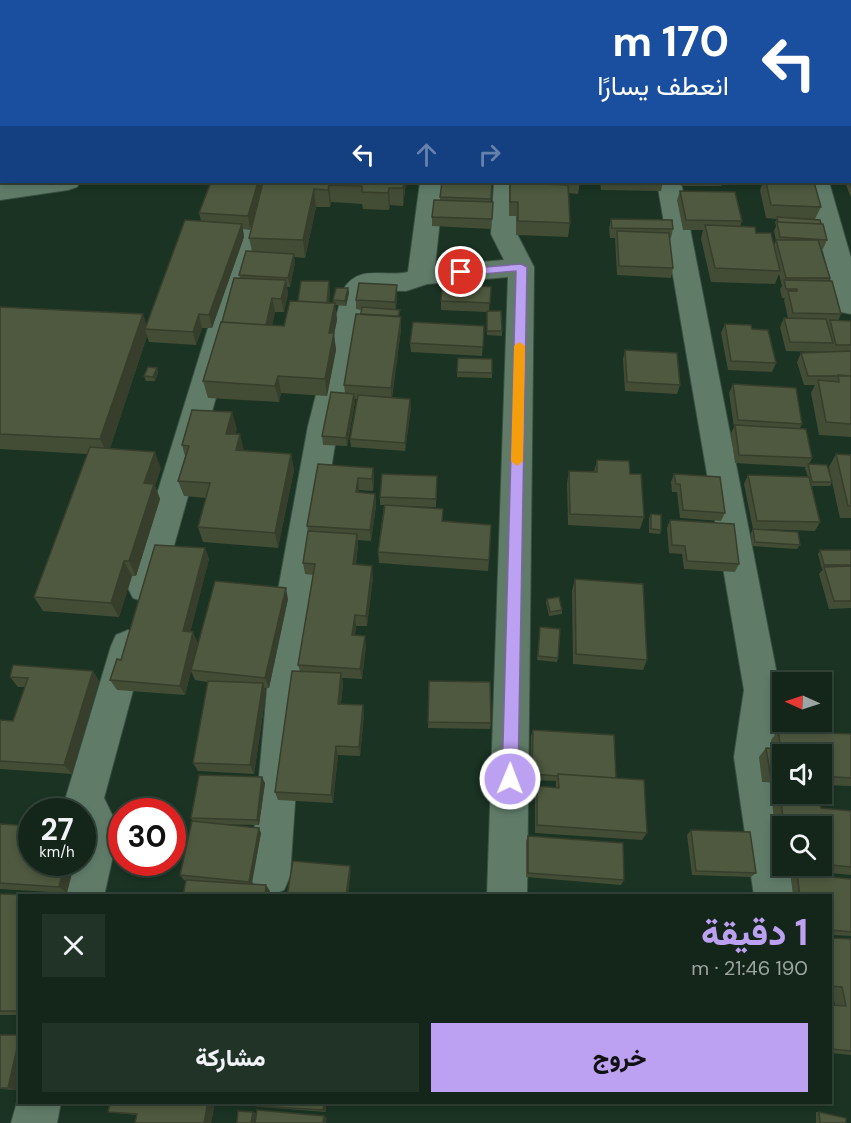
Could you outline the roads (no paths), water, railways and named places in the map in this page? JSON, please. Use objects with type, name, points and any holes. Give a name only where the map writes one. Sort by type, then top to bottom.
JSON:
[{"type":"street","points":[[0,192],[61,183]]},
{"type":"street","points":[[84,894],[99,829],[84,800],[265,183]]},
{"type":"street","points":[[421,276],[432,183]]},
{"type":"street","points":[[506,183],[504,234],[521,267],[507,894]]},
{"type":"street","points":[[669,183],[762,690],[753,757],[774,894]]},
{"type":"street","points":[[818,183],[851,305]]},
{"type":"street","points":[[270,876],[291,612],[322,426],[356,290],[360,284],[368,281],[413,280],[421,276],[521,267]]},
{"type":"street","points":[[34,1123],[38,1104]]}]
